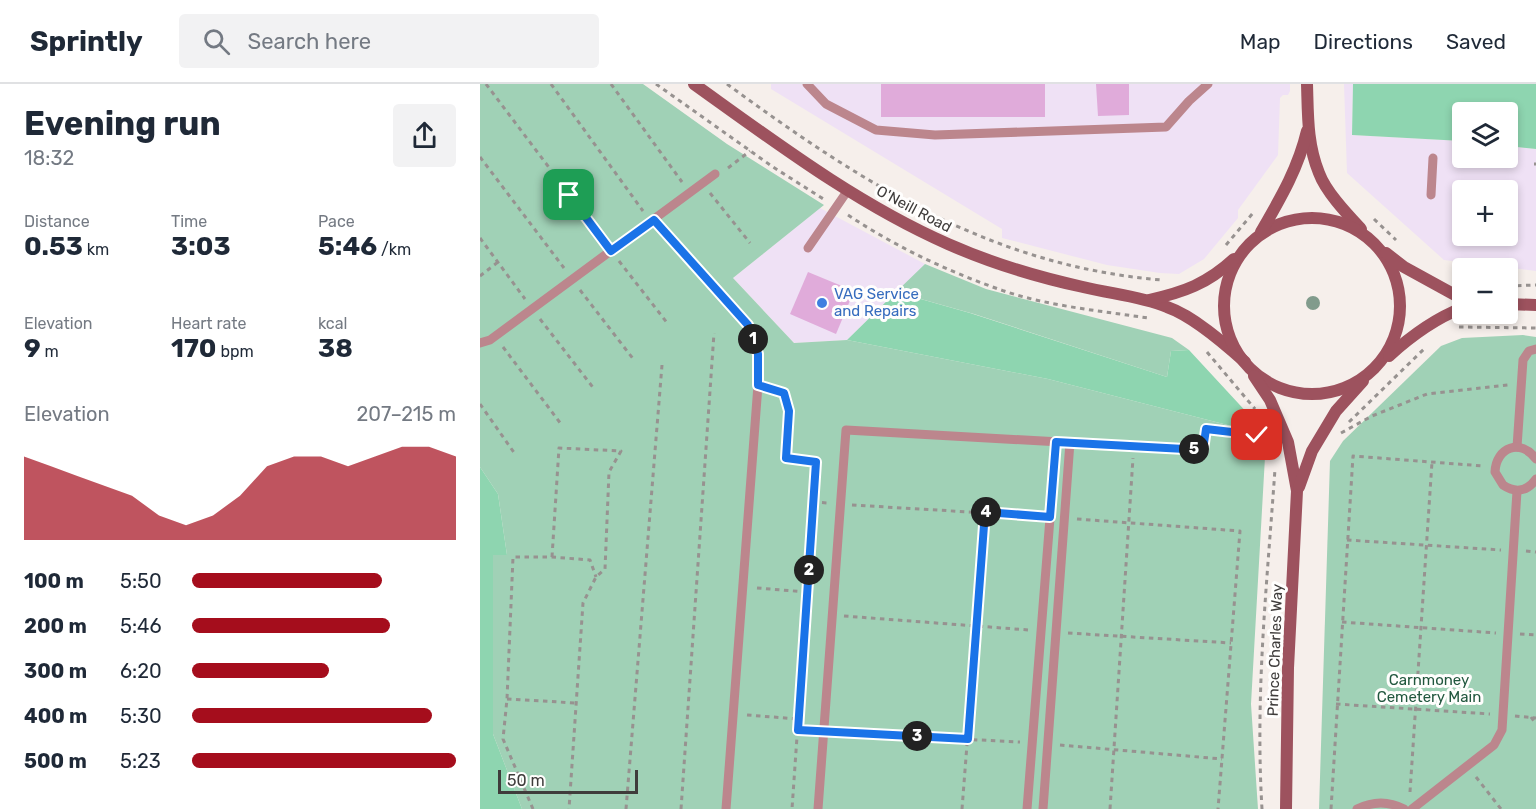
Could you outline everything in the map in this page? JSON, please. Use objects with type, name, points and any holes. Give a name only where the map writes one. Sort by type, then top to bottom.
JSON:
[{"type":"main road","name":"O'Neill Road","points":[[694,84],[789,152],[902,222],[948,244],[1047,279],[1170,307],[1220,338],[1245,363]]},
{"type":"main road","points":[[1307,84],[1308,126],[1319,174],[1343,209],[1388,260],[1396,278],[1400,296],[1400,315],[1396,334],[1388,352],[1375,368]]},
{"type":"main road","points":[[1308,126],[1302,152],[1291,179],[1258,236],[1242,252],[1232,269],[1226,288],[1224,307],[1227,327],[1245,363],[1261,378],[1299,393],[1339,390],[1358,381],[1413,335],[1452,312]]},
{"type":"main road","points":[[1258,236],[1284,222],[1313,217],[1341,223],[1371,241],[1404,267],[1452,293]]},
{"type":"main road","name":"O'Neill Road","points":[[1147,300],[1186,291],[1210,279],[1242,252]]},
{"type":"main road","points":[[1518,305],[1536,306]]},
{"type":"main road","name":"Prince Charles Way","points":[[1245,363],[1270,400],[1288,442],[1297,491],[1288,668],[1286,809]]},
{"type":"main road","name":"Prince Charles Way","points":[[1297,491],[1312,451],[1336,411],[1375,368]]},
{"type":"lane","points":[[807,84],[825,104],[876,130],[935,135],[1166,127],[1208,84]]},
{"type":"lane","points":[[1431,195],[1433,158]]},
{"type":"lane","points":[[480,343],[490,340],[715,174]]},
{"type":"lane","points":[[808,248],[848,190]]},
{"type":"lane","points":[[652,221],[748,325],[758,354],[758,385],[726,809]]},
{"type":"lane","points":[[1518,447],[1523,360],[1529,351],[1536,349]]},
{"type":"lane","points":[[818,809],[846,430],[1203,450]]},
{"type":"lane","points":[[1027,809],[1056,442]]},
{"type":"lane","points":[[1043,809],[1070,442]]},
{"type":"lane","points":[[1536,459],[1530,452],[1518,447],[1503,452],[1498,458],[1496,467],[1498,479],[1503,485],[1517,491],[1529,487],[1536,479]]},
{"type":"lane","points":[[1412,809],[1494,745],[1500,737],[1517,491]]},
{"type":"lane","points":[[1357,809],[1365,805],[1380,803],[1394,804],[1404,809]]},
{"type":"path","points":[[486,84],[668,324]]},
{"type":"path","points":[[551,84],[652,221]]},
{"type":"path","points":[[611,84],[689,193]]},
{"type":"path","points":[[728,84],[784,125],[867,179],[942,220],[993,242],[1036,256],[1087,269],[1137,278],[1165,280]]},
{"type":"path","points":[[715,174],[750,151]]},
{"type":"path","points":[[480,157],[633,360]]},
{"type":"path","points":[[702,184],[750,243]]},
{"type":"path","points":[[1220,251],[1258,206]]},
{"type":"path","points":[[1367,213],[1398,242]]},
{"type":"path","points":[[480,238],[595,390]]},
{"type":"path","points":[[480,276],[498,262]]},
{"type":"path","points":[[1518,286],[1536,285]]},
{"type":"path","points":[[1113,313],[1154,319]]},
{"type":"path","points":[[1451,330],[1459,327],[1495,326],[1536,328]]},
{"type":"path","points":[[681,809],[714,333]]},
{"type":"path","points":[[495,336],[561,424]]},
{"type":"path","points":[[1427,346],[1335,436],[1372,416],[1427,394],[1510,385]]},
{"type":"path","points":[[1206,350],[1256,410]]},
{"type":"path","points":[[626,809],[662,365]]},
{"type":"path","points":[[758,385],[784,393],[789,411],[786,458],[816,462],[792,809]]},
{"type":"path","points":[[480,404],[515,454]]},
{"type":"path","points":[[1203,450],[1206,429],[1257,435],[1269,431],[1265,424]]},
{"type":"path","points":[[1110,809],[1134,446]]},
{"type":"path","points":[[552,557],[559,448],[621,451],[609,472],[605,569],[596,577],[583,603],[569,809]]},
{"type":"path","points":[[1330,809],[1353,456],[1496,467]]},
{"type":"path","points":[[1410,798],[1432,462]]},
{"type":"path","points":[[1262,809],[1259,696],[1275,469]]},
{"type":"path","points":[[840,504],[1050,517]]},
{"type":"path","points":[[962,809],[985,512]]},
{"type":"path","points":[[1064,518],[1240,531],[1218,809]]},
{"type":"path","points":[[1347,540],[1536,552]]},
{"type":"path","points":[[533,809],[503,739],[513,557],[590,560],[596,577]]},
{"type":"path","points":[[743,588],[807,592]]},
{"type":"path","points":[[1342,622],[1536,635]]},
{"type":"path","points":[[507,699],[576,703]]},
{"type":"path","points":[[1336,704],[1534,718],[1536,724]]},
{"type":"path","points":[[733,715],[798,719]]},
{"type":"path","points":[[798,730],[1032,743]]},
{"type":"path","points":[[1048,744],[1222,759]]},
{"type":"path","points":[[1467,766],[1501,809]]},
{"type":"shaded area","points":[[771,84],[1290,84],[1290,91],[1288,95],[1280,98],[1278,155],[1238,210],[1238,218],[1204,259],[1179,274],[1107,265],[1002,238],[1002,229],[771,89]]},
{"type":"shaded area","points":[[1344,84],[1353,84],[1352,135],[1452,140],[1452,168],[1518,168],[1518,147],[1536,149],[1536,271],[1518,269],[1518,258],[1444,260],[1347,173]]},
{"type":"shaded area","points":[[820,208],[925,264],[847,340],[794,343],[733,278]]},
{"type":"green space","points":[[480,84],[643,84],[727,144],[824,205],[733,278],[794,343],[847,340],[1048,379],[1251,431],[1265,457],[1251,704],[1258,809],[522,809],[493,734],[493,555],[507,555],[498,494],[480,467]]},
{"type":"green space","points":[[1353,84],[1536,84],[1536,149],[1518,147],[1518,102],[1452,102],[1452,140],[1352,135]]},
{"type":"green space","points":[[925,264],[986,289],[1172,338],[1189,350],[1171,351],[1167,377],[974,314],[896,292]]},
{"type":"green space","points":[[896,292],[970,313],[1167,377],[1171,351],[1189,350],[1263,430],[1251,431],[1048,379],[847,340]]},
{"type":"green space","name":"Carnmoney Cemetery Main","points":[[1523,335],[1536,337],[1536,809],[1319,809],[1330,461],[1343,441],[1441,346],[1462,338]]},
{"type":"green space","points":[[480,467],[498,494],[507,555],[493,555],[493,734],[522,809],[480,809]]},
{"type":"building","points":[[881,84],[1045,84],[1045,117],[881,117]]},
{"type":"building","points":[[1096,84],[1129,84],[1129,115],[1098,116]]},
{"type":"building","name":"VAG Service and Repairs","points":[[808,272],[854,291],[836,334],[790,314]]},
{"type":"place","name":"VAG Service and Repairs","points":[[822,303]]},
{"type":"route","points":[[569,195],[611,251],[654,220],[748,325],[758,354],[758,385],[784,393],[789,411],[786,458],[816,462],[798,730],[968,739],[985,512],[1050,517],[1056,442],[1203,450],[1206,429],[1257,435]]}]
